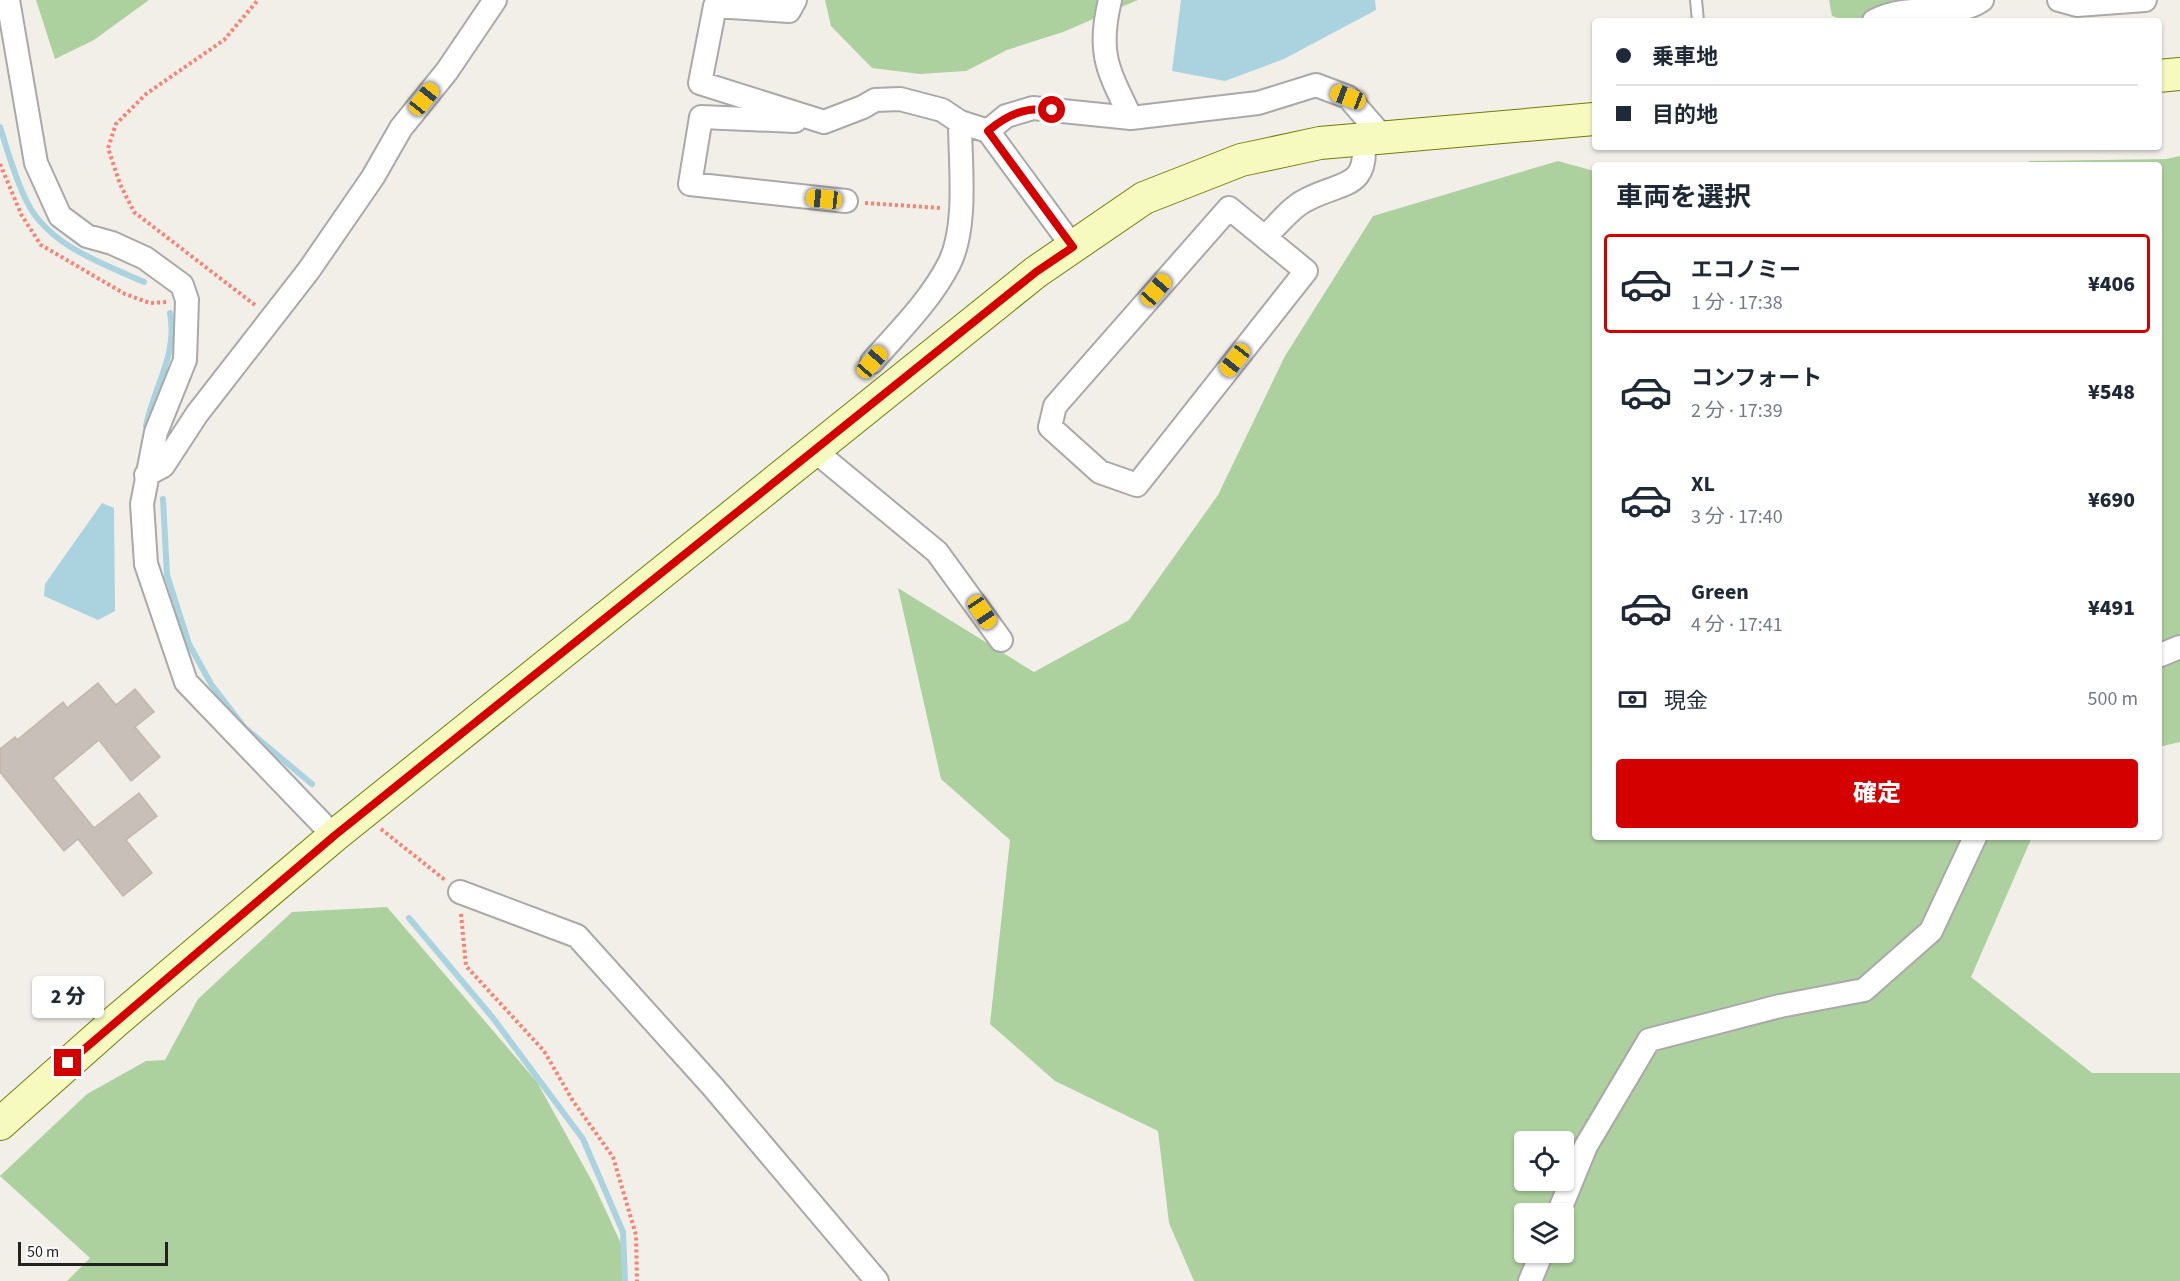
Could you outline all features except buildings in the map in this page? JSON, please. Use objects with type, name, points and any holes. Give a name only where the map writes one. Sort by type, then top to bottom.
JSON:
[{"type":"street","points":[[8,0],[36,163],[60,216],[87,236],[112,243],[145,258],[182,285],[187,300],[185,360],[156,432],[142,504],[146,564],[186,682],[334,836]]},
{"type":"street","points":[[146,475],[164,466],[197,414],[273,318],[373,177],[401,128],[447,71],[495,0]]},
{"type":"street","points":[[795,0],[789,11],[715,6],[700,83],[824,122]]},
{"type":"street","points":[[1110,0],[1104,26],[1106,64],[1131,118]]},
{"type":"street","points":[[1880,18],[1901,8],[1959,9],[1982,0]]},
{"type":"street","points":[[2059,0],[2077,4],[2145,0]]},
{"type":"street","points":[[2162,76],[2180,74]]},
{"type":"street","points":[[988,131],[1006,116],[1033,108],[1131,118],[1258,102],[1316,85],[1348,97],[1373,137]]},
{"type":"street","points":[[846,201],[690,184],[701,117],[824,122],[875,100],[900,99],[942,110],[960,122],[988,131],[1073,247]]},
{"type":"street","points":[[0,1124],[90,1044],[362,813],[1036,272],[1144,198],[1241,160],[1320,143],[1592,119]]},
{"type":"street","points":[[872,362],[932,293],[950,262],[958,230],[960,209],[960,122]]},
{"type":"street","points":[[1265,237],[1305,200],[1347,185],[1362,172],[1365,155],[1373,137]]},
{"type":"street","points":[[1229,208],[1265,237],[1306,271],[1137,484],[1100,472],[1050,427],[1054,406],[1229,208]]},
{"type":"street","points":[[815,451],[937,552],[1001,640]]},
{"type":"street","points":[[2162,654],[2180,647]]},
{"type":"street","points":[[1563,1203],[1586,1146],[1649,1040],[1780,1006],[1864,990],[1931,931],[1974,840]]},
{"type":"street","points":[[460,892],[577,936],[713,1087],[877,1281]]},
{"type":"street","points":[[1530,1281],[1537,1263]]},
{"type":"lane","points":[[1696,0],[1698,18]]},
{"type":"path","points":[[258,0],[224,40],[146,94],[116,124],[108,148],[120,184],[134,212],[273,318]]},
{"type":"path","points":[[846,201],[960,209]]},
{"type":"path","points":[[362,813],[460,892],[466,966],[544,1051],[573,1101],[613,1157],[636,1235],[637,1281]]},
{"type":"green space","points":[[36,0],[149,0],[94,40],[55,59]]},
{"type":"green space","points":[[825,0],[1138,0],[1063,32],[1007,50],[966,71],[920,74],[872,68],[831,26]]},
{"type":"green space","points":[[1829,0],[1960,0],[1936,18],[1839,18],[1832,16]]},
{"type":"green space","points":[[2180,156],[2180,742],[2162,746],[2162,162],[2028,162],[2166,159]]},
{"type":"green space","points":[[1558,161],[1592,170],[1592,840],[2031,840],[1971,977],[2092,1073],[2180,1073],[2180,1281],[1194,1281],[1169,1223],[1158,1131],[1055,1081],[990,1024],[1010,840],[941,779],[898,588],[1034,672],[1129,620],[1218,495],[1285,356],[1373,216]]},
{"type":"green space","points":[[387,907],[537,1082],[593,1183],[624,1250],[625,1281],[67,1281],[90,1258],[0,1176],[87,1094],[146,1061],[165,1060],[198,999],[292,912]]},
{"type":"water","points":[[1181,0],[1375,0],[1376,10],[1284,59],[1225,81],[1172,71]]},
{"type":"water","points":[[102,503],[114,508],[115,611],[98,620],[44,596],[45,584]]},
{"type":"waterway","points":[[0,127],[27,202],[49,230],[63,242],[94,260],[144,282]]},
{"type":"waterway","points":[[146,426],[171,343],[170,313]]},
{"type":"waterway","points":[[163,499],[167,575],[189,644],[211,684],[245,728],[312,784]]},
{"type":"waterway","points":[[409,918],[493,1018],[583,1139],[623,1232],[625,1281]]},
{"type":"route","points":[[68,1063],[334,836],[1036,272],[1073,247],[988,131],[1006,116],[1033,108],[1052,110]]}]
